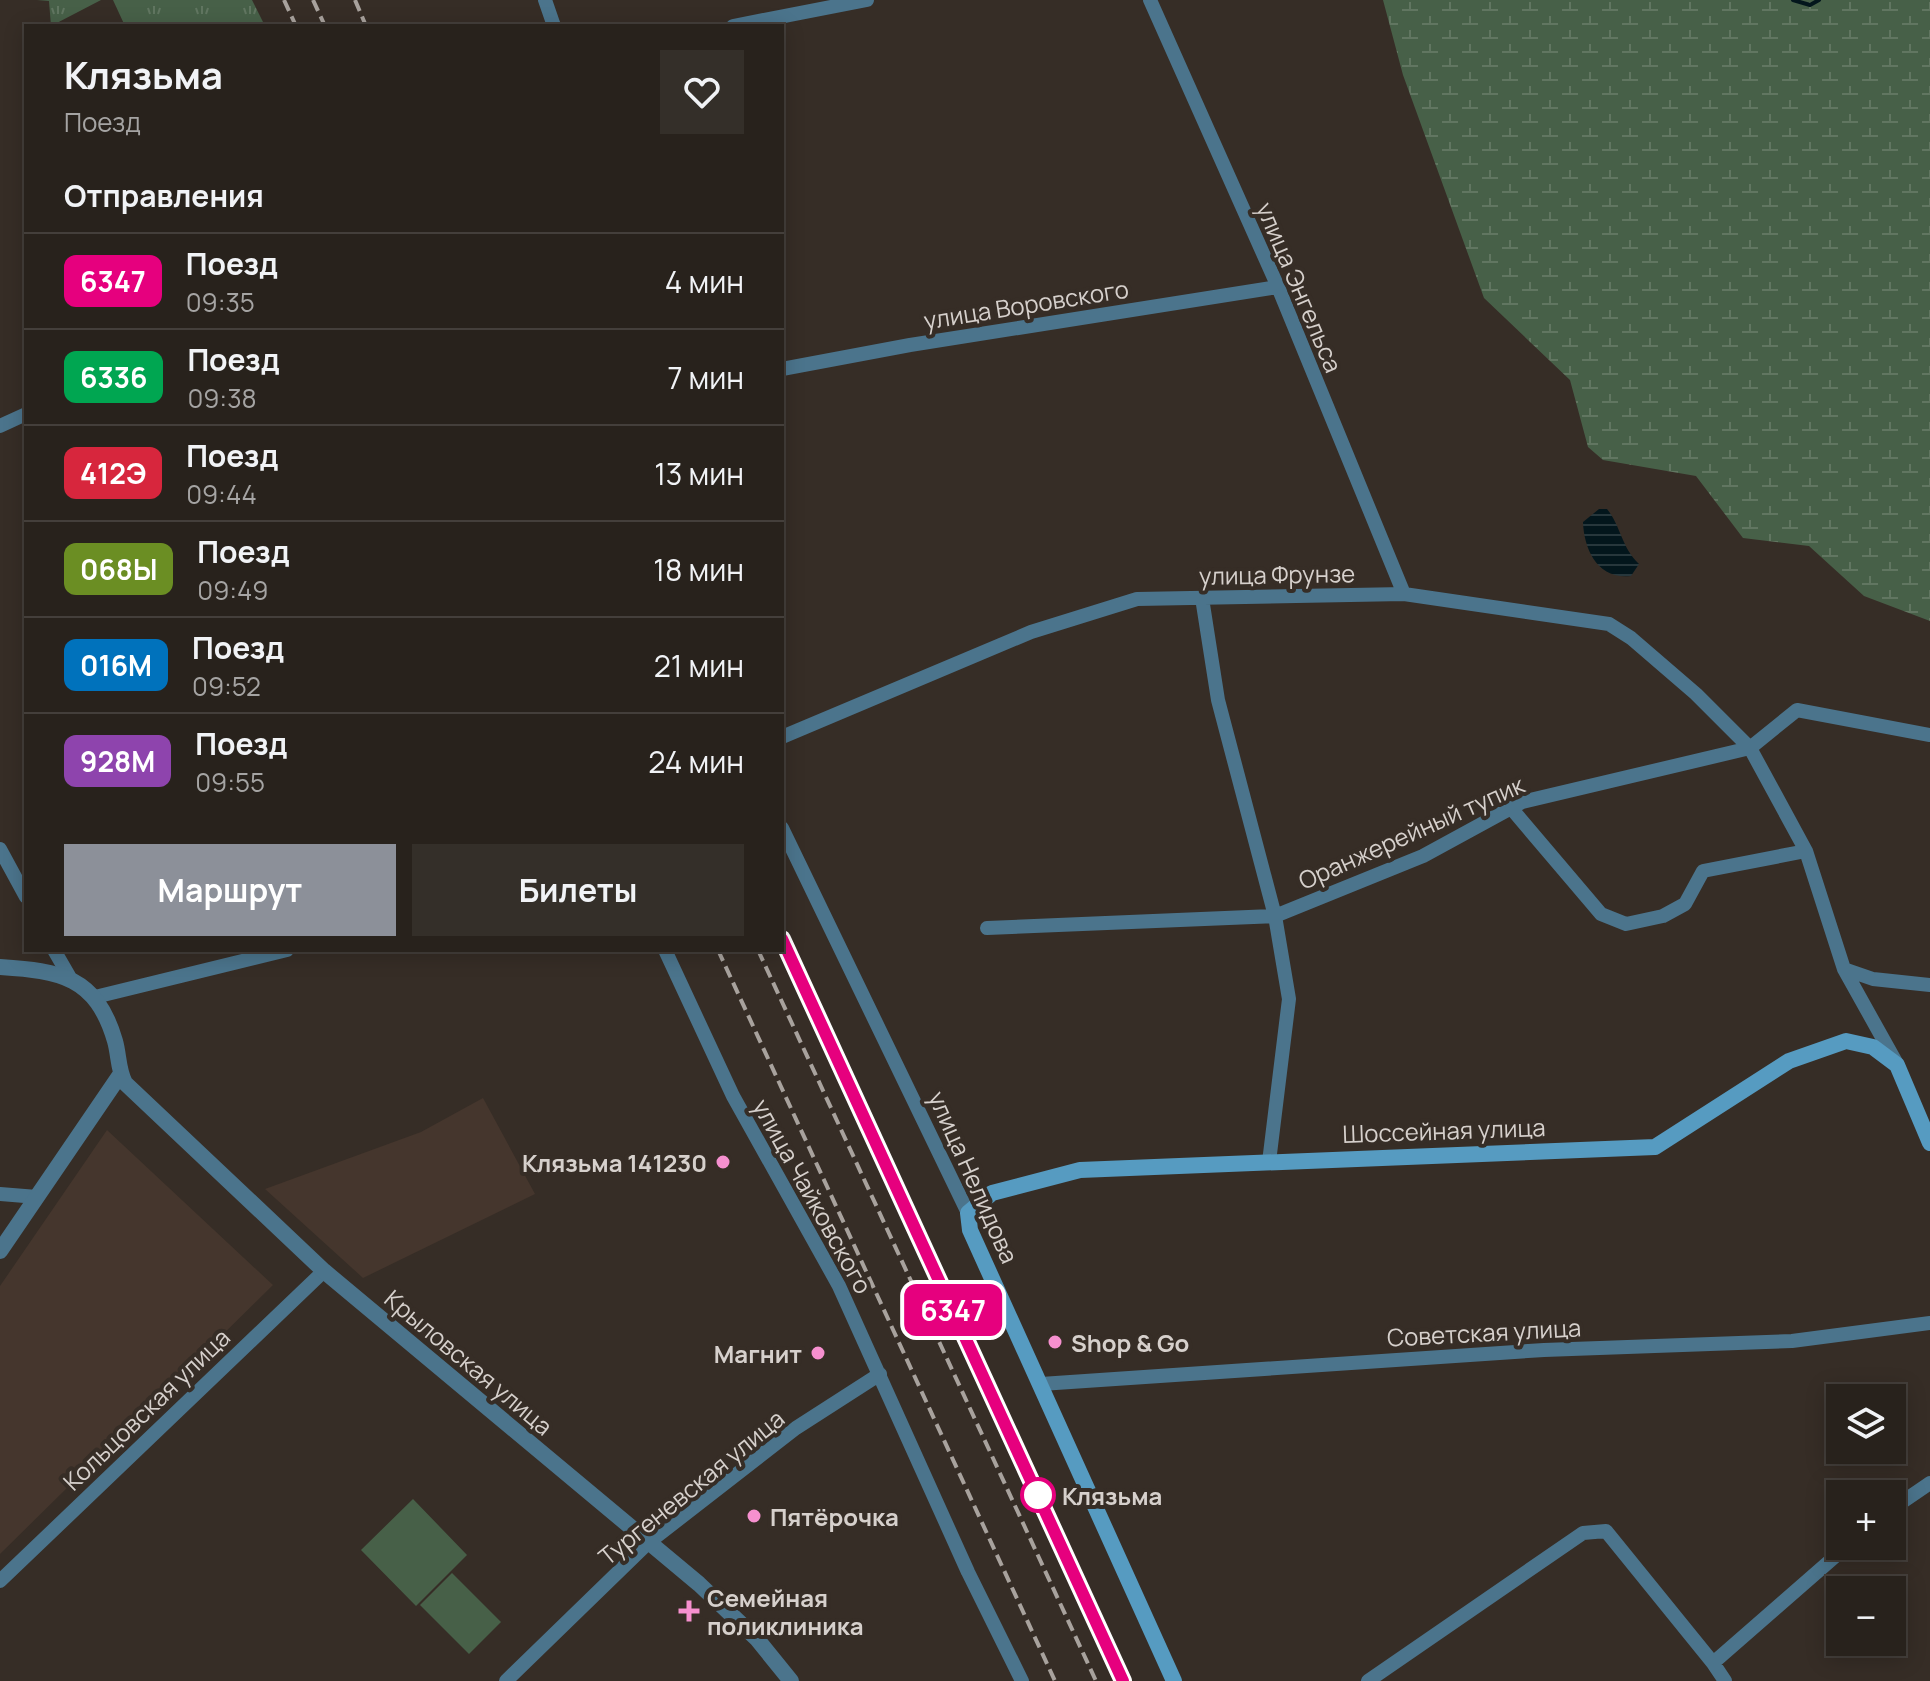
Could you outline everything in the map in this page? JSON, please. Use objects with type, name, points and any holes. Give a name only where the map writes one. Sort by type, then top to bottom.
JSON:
[{"type":"main road","name":"Шоссейная улица","points":[[968,1213],[992,1193],[1080,1170],[1655,1147],[1789,1061],[1846,1041],[1873,1047],[1897,1065]]},
{"type":"main road","points":[[1897,1065],[1930,1143]]},
{"type":"main road","name":"улица Нелидова","points":[[968,1213],[970,1230],[1174,1681]]},
{"type":"street","points":[[545,0],[553,24]]},
{"type":"street","points":[[743,24],[867,0]]},
{"type":"street","name":"улица Энгельса","points":[[1150,0],[1278,287],[1404,594]]},
{"type":"street","name":"улица Воровского","points":[[784,369],[910,345],[1278,287]]},
{"type":"street","points":[[0,426],[24,415]]},
{"type":"street","name":"улица Фрунзе","points":[[784,736],[1031,632],[1137,599],[1404,594],[1609,624],[1631,638],[1696,694],[1750,748],[1806,851],[1844,969],[1897,1065]]},
{"type":"street","points":[[1202,598],[1218,700],[1275,916],[1289,999],[1269,1162]]},
{"type":"street","name":"Оранжерейный тупик","points":[[987,928],[1275,916],[1423,856],[1522,802],[1750,748],[1797,710],[1930,735]]},
{"type":"street","points":[[1511,808],[1601,914],[1626,924],[1663,916],[1685,904],[1703,871],[1806,851]]},
{"type":"street","name":"улица Нелидова","points":[[784,832],[968,1213]]},
{"type":"street","points":[[0,849],[24,893]]},
{"type":"street","points":[[0,1251],[120,1075],[115,1042],[95,997],[69,976],[55,952]]},
{"type":"street","points":[[95,997],[279,952]]},
{"type":"street","name":"улица Чайковского","points":[[666,952],[733,1096],[839,1286],[968,1572],[1022,1681]]},
{"type":"street","points":[[0,967],[47,970],[69,976]]},
{"type":"street","points":[[1844,969],[1873,979],[1930,985]]},
{"type":"street","name":"Крыловская улица","points":[[120,1075],[324,1271],[648,1543],[757,1639],[791,1681]]},
{"type":"street","points":[[0,1194],[37,1197]]},
{"type":"street","name":"Кольцовская улица","points":[[0,1581],[324,1271]]},
{"type":"street","name":"Советская улица","points":[[1041,1384],[1544,1350],[1792,1341],[1930,1323]]},
{"type":"street","name":"Тургеневская улица","points":[[506,1681],[648,1543],[796,1428],[880,1374]]},
{"type":"street","points":[[1906,1499],[1930,1483]]},
{"type":"street","points":[[1368,1681],[1583,1533],[1606,1531],[1725,1681]]},
{"type":"street","points":[[1713,1663],[1831,1560]]},
{"type":"shaded area","points":[[1599,509],[1607,509],[1628,551],[1639,564],[1631,576],[1610,573],[1595,561],[1590,552],[1583,522]]},
{"type":"shaded area","points":[[483,1098],[535,1194],[363,1278],[265,1189],[421,1132]]},
{"type":"shaded area","points":[[107,1130],[273,1285],[0,1554],[0,1286]]},
{"type":"green space","points":[[37,0],[101,0],[55,24],[51,24],[49,1]]},
{"type":"green space","points":[[113,0],[252,0],[264,24],[124,24]]},
{"type":"green space","points":[[1383,0],[1930,0],[1930,621],[1864,596],[1809,546],[1743,538],[1696,476],[1603,460],[1588,447],[1570,380],[1484,298],[1403,75]]},
{"type":"green space","points":[[413,1499],[467,1555],[416,1606],[361,1550]]},
{"type":"green space","points":[[452,1573],[501,1622],[469,1654],[420,1605]]},
{"type":"waterway","points":[[1793,0],[1810,5],[1819,0]]},
{"type":"railway","points":[[284,0],[295,24]]},
{"type":"railway","points":[[313,0],[324,24]]},
{"type":"railway","points":[[355,0],[365,24]]},
{"type":"railway","points":[[784,943],[1123,1681]]},
{"type":"railway","points":[[719,952],[1055,1681]]},
{"type":"railway","points":[[759,952],[1096,1681]]},
{"type":"train","name":"6347","points":[[784,943],[1123,1681]]},
{"type":"place","name":"Клязьма 141230","points":[[723,1162]]},
{"type":"place","name":"Shop & Go","points":[[1055,1342]]},
{"type":"place","name":"Магнит","points":[[818,1353]]},
{"type":"place","name":"Клязьма","points":[[1038,1495]]},
{"type":"place","name":"Пятёрочка","points":[[754,1516]]},
{"type":"place","name":"Семейная поликлиника","points":[[689,1611]]}]
